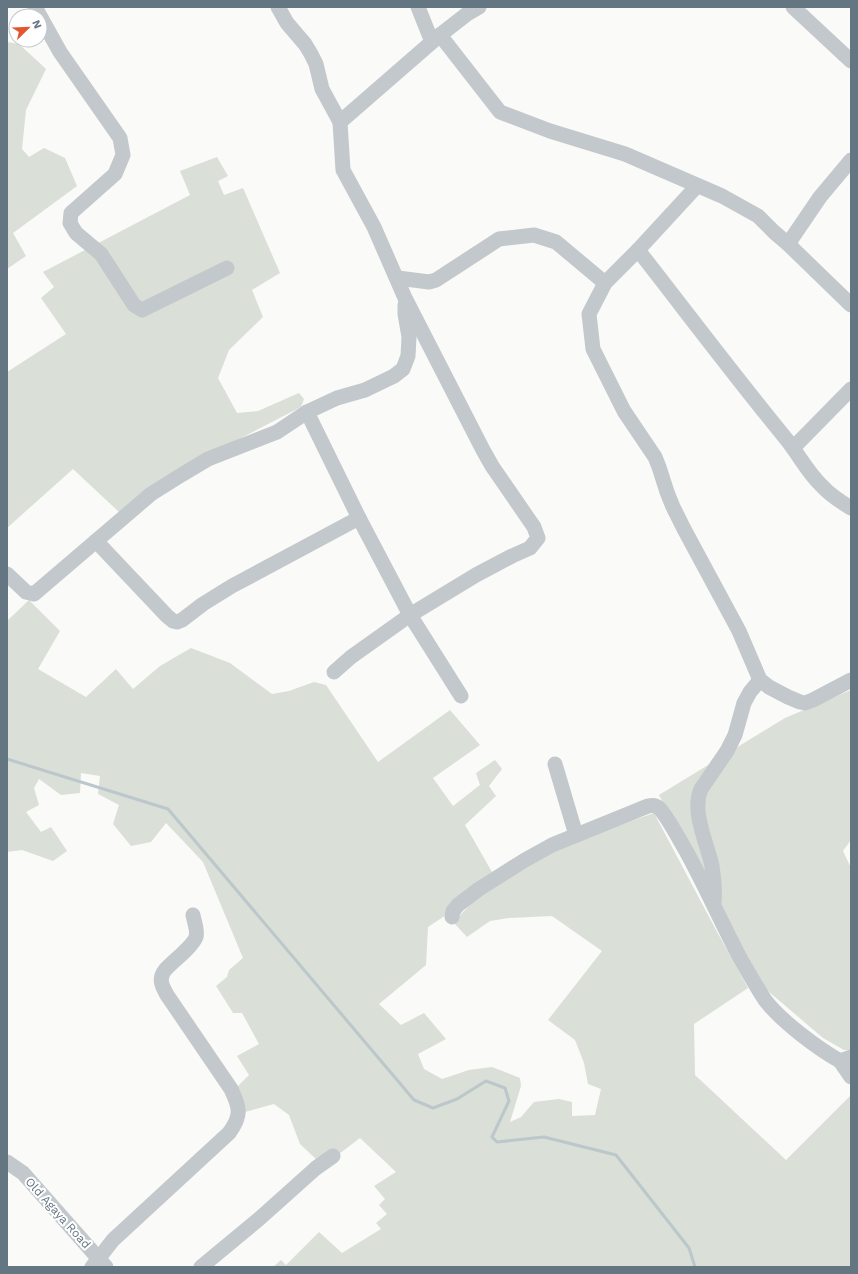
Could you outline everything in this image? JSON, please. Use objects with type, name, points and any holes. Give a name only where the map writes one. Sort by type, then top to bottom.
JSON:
[{"type":"street","points":[[35,7],[60,52],[120,138],[123,155],[115,174],[71,213],[70,223],[76,233],[101,254],[134,305],[142,310],[227,268]]},
{"type":"street","points":[[278,7],[287,23],[312,54],[322,89],[340,122],[343,170],[374,227],[398,278],[405,298],[482,450],[534,527],[538,538],[530,548],[476,575],[410,615],[351,657],[334,672]]},
{"type":"street","points":[[418,7],[436,39],[500,112],[550,131],[625,154],[722,196],[758,216],[851,305]]},
{"type":"street","points":[[340,122],[436,39],[458,13],[479,7]]},
{"type":"street","points":[[793,7],[851,61]]},
{"type":"street","points":[[788,244],[820,197],[851,160]]},
{"type":"street","points":[[697,186],[638,250],[605,283],[589,314],[593,349],[624,411],[655,457],[676,513],[738,631],[760,680],[769,687],[788,697],[805,703],[851,680]]},
{"type":"street","points":[[398,278],[429,282],[436,280],[499,239],[534,235],[556,242],[605,283]]},
{"type":"street","points":[[638,250],[760,408],[794,448],[806,468],[822,487],[839,501],[851,508]]},
{"type":"street","points":[[7,574],[26,592],[34,594],[151,494],[178,477],[208,459],[276,432],[307,412],[337,398],[365,390],[394,376],[403,368],[408,356],[409,337],[405,314],[405,298]]},
{"type":"street","points":[[794,448],[851,389]]},
{"type":"street","points":[[307,412],[359,518],[410,615],[461,696]]},
{"type":"street","points":[[96,541],[167,616],[173,621],[177,622],[232,586],[359,518]]},
{"type":"street","points":[[714,906],[714,877],[699,818],[697,805],[698,796],[701,789],[728,752],[735,735],[744,703],[750,692],[760,680]]},
{"type":"street","points":[[555,764],[576,835]]},
{"type":"street","points":[[452,917],[453,910],[479,889],[552,845],[648,806],[656,806],[661,811],[682,844],[754,984],[776,1012],[800,1033],[833,1057],[846,1059],[851,1077]]},
{"type":"street","points":[[99,1264],[113,1240],[229,1133],[239,1116],[238,1105],[231,1089],[167,995],[160,982],[162,974],[165,970],[196,938],[193,915]]},
{"type":"street","points":[[201,1267],[259,1219],[316,1168],[333,1156]]},
{"type":"street","name":"Old Agaya Road","points":[[7,1162],[23,1173],[99,1264]]},
{"type":"shaded area","points":[[7,42],[8,48],[23,48],[46,69],[26,110],[22,149],[29,157],[44,148],[65,158],[77,186],[13,233],[26,256],[7,269]]},
{"type":"shaded area","points":[[217,157],[228,176],[218,181],[224,195],[243,188],[280,273],[252,290],[263,317],[229,350],[218,378],[237,413],[258,411],[299,393],[304,399],[301,407],[183,468],[119,512],[73,469],[7,528],[7,372],[66,334],[41,298],[54,287],[43,272],[190,195],[180,171]]},
{"type":"shaded area","points":[[29,600],[60,631],[38,669],[86,697],[116,669],[133,689],[160,666],[191,648],[230,663],[272,694],[289,691],[314,682],[326,685],[378,762],[450,710],[480,745],[433,778],[453,806],[480,785],[476,773],[495,760],[502,769],[489,786],[496,796],[465,825],[492,872],[446,915],[428,927],[426,965],[379,1004],[401,1025],[424,1013],[446,1039],[418,1054],[424,1069],[442,1079],[469,1070],[492,1067],[520,1078],[521,1086],[510,1122],[521,1117],[534,1102],[559,1099],[572,1102],[572,1116],[595,1115],[601,1089],[588,1084],[584,1063],[575,1040],[548,1020],[602,951],[552,916],[509,918],[490,921],[467,937],[453,922],[493,885],[531,862],[571,843],[654,813],[748,988],[694,1024],[695,1075],[786,1160],[851,1095],[851,1267],[273,1267],[281,1260],[286,1265],[319,1232],[342,1253],[381,1229],[376,1223],[387,1214],[379,1205],[385,1199],[374,1186],[396,1172],[360,1138],[335,1157],[318,1161],[300,1144],[289,1115],[274,1104],[245,1112],[236,1088],[249,1075],[237,1056],[259,1044],[242,1013],[233,1013],[216,986],[227,977],[229,970],[243,958],[203,862],[166,823],[151,842],[131,846],[113,824],[119,805],[98,794],[100,776],[81,773],[80,793],[61,795],[39,779],[34,788],[39,805],[26,812],[41,832],[51,827],[67,851],[53,861],[22,850],[7,852],[7,621]]},
{"type":"shaded area","points":[[851,690],[851,840],[843,851],[851,868],[851,1050],[844,1050],[823,1038],[768,991],[753,974],[659,795],[785,718]]},
{"type":"waterway","points":[[7,759],[168,809],[414,1100],[433,1108],[457,1099],[486,1081],[505,1088],[509,1101],[492,1137],[497,1142],[544,1137],[616,1155],[689,1248],[695,1267]]}]
